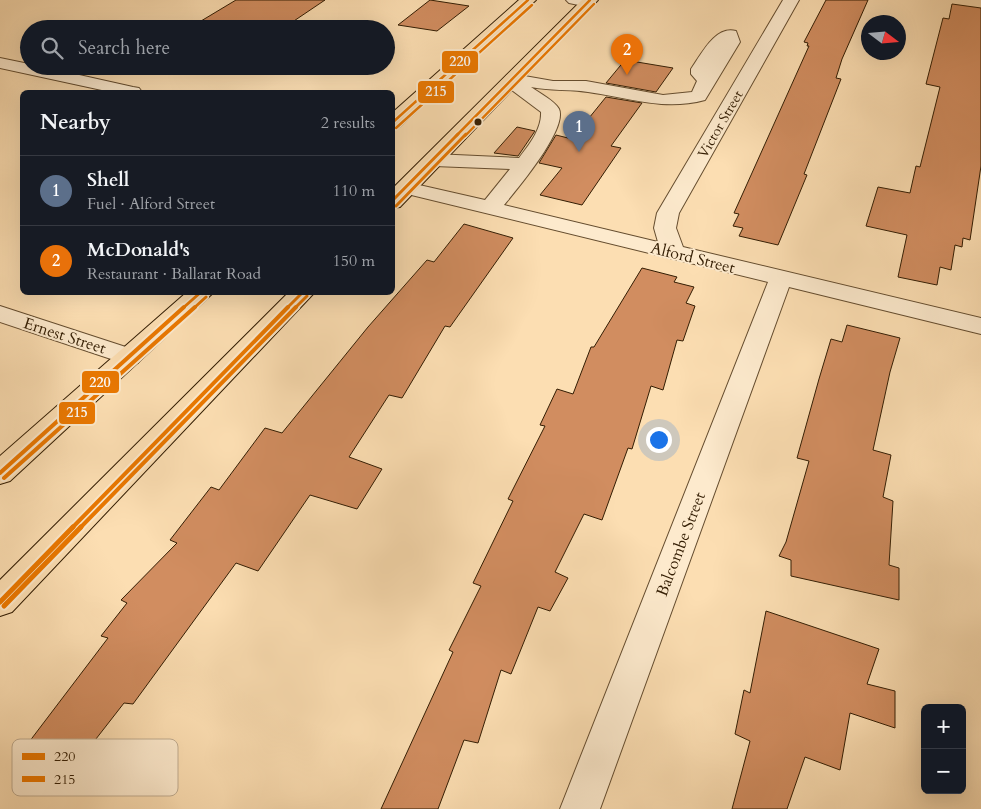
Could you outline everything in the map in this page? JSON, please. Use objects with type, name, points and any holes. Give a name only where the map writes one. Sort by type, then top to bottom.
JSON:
[{"type":"highway","points":[[395,120],[528,0]]},
{"type":"highway","points":[[399,195],[512,80],[584,1]]},
{"type":"highway","points":[[0,473],[199,295]]},
{"type":"highway","points":[[0,602],[301,295]]},
{"type":"street","name":"Victor Street","points":[[673,252],[666,228],[668,213],[791,0]]},
{"type":"street","points":[[512,80],[553,86],[586,86],[663,100],[684,100],[699,96],[706,84],[700,69],[720,40],[730,34]]},
{"type":"street","points":[[0,63],[20,67]]},
{"type":"street","points":[[55,75],[124,90]]},
{"type":"street","points":[[490,208],[524,164],[546,130],[551,112],[512,80]]},
{"type":"street","points":[[434,160],[524,164]]},
{"type":"street","name":"Alford Street","points":[[399,195],[490,208],[981,326]]},
{"type":"street","name":"Balcombe Street","points":[[580,809],[781,278]]},
{"type":"street","name":"Ernest Street","points":[[0,314],[129,357]]},
{"type":"building","points":[[236,0],[325,0],[295,20],[203,20]]},
{"type":"building","points":[[430,0],[469,6],[437,31],[398,25]]},
{"type":"building","points":[[826,0],[868,0],[842,59],[836,78],[841,79],[804,174],[807,175],[778,245],[739,236],[743,228],[733,226],[739,214],[734,213],[809,46],[807,46],[808,43],[804,42]]},
{"type":"building","points":[[952,4],[981,8],[981,166],[970,240],[963,238],[962,247],[955,245],[951,270],[940,267],[937,285],[898,277],[907,235],[866,226],[878,187],[910,193],[916,166],[920,167],[940,87],[926,84],[943,18],[949,19]]},
{"type":"building","points":[[625,60],[673,68],[656,92],[606,83]]},
{"type":"building","points":[[606,97],[642,103],[611,146],[621,148],[582,205],[540,195],[562,168],[539,163],[556,135],[572,139]]},
{"type":"building","points":[[517,127],[535,131],[518,156],[494,153]]},
{"type":"building","points":[[464,224],[513,238],[450,327],[445,326],[402,398],[389,395],[349,457],[382,469],[357,509],[310,495],[258,571],[236,563],[133,704],[124,703],[96,739],[31,739],[108,638],[101,636],[127,603],[121,600],[177,543],[170,540],[211,487],[219,490],[265,428],[282,433],[368,327],[427,260],[434,262]]},
{"type":"building","points":[[642,268],[677,277],[674,282],[694,287],[686,303],[695,306],[683,341],[677,340],[663,390],[651,386],[632,449],[628,448],[602,520],[584,514],[555,572],[568,578],[550,611],[538,607],[511,674],[501,670],[478,743],[464,740],[438,809],[381,809],[453,652],[449,650],[481,586],[473,583],[513,501],[508,499],[545,426],[540,425],[557,389],[573,394],[591,347],[594,347]]},
{"type":"building","points":[[847,325],[900,338],[890,372],[873,450],[891,455],[883,497],[893,501],[889,565],[899,568],[899,600],[791,576],[791,560],[779,556],[786,542],[809,461],[797,458],[819,379],[831,339],[842,342]]},
{"type":"building","points":[[766,611],[879,649],[867,684],[895,691],[895,728],[850,713],[840,770],[805,757],[787,809],[732,809],[750,741],[735,734],[744,690],[750,693]]},
{"type":"transit line","name":"220","points":[[395,120],[528,0]]},
{"type":"transit line","name":"220","points":[[395,198],[590,0]]},
{"type":"transit line","name":"215","points":[[396,206],[594,4]]},
{"type":"transit line","name":"215","points":[[396,128],[532,5]]},
{"type":"transit line","name":"220","points":[[0,473],[198,295]]},
{"type":"transit line","name":"220","points":[[0,602],[300,295]]},
{"type":"transit line","name":"215","points":[[4,606],[307,296]]},
{"type":"transit line","name":"215","points":[[4,478],[206,297]]},
{"type":"place","name":"McDonald's","points":[[627,75]]},
{"type":"place","name":"Shell","points":[[579,152]]}]
